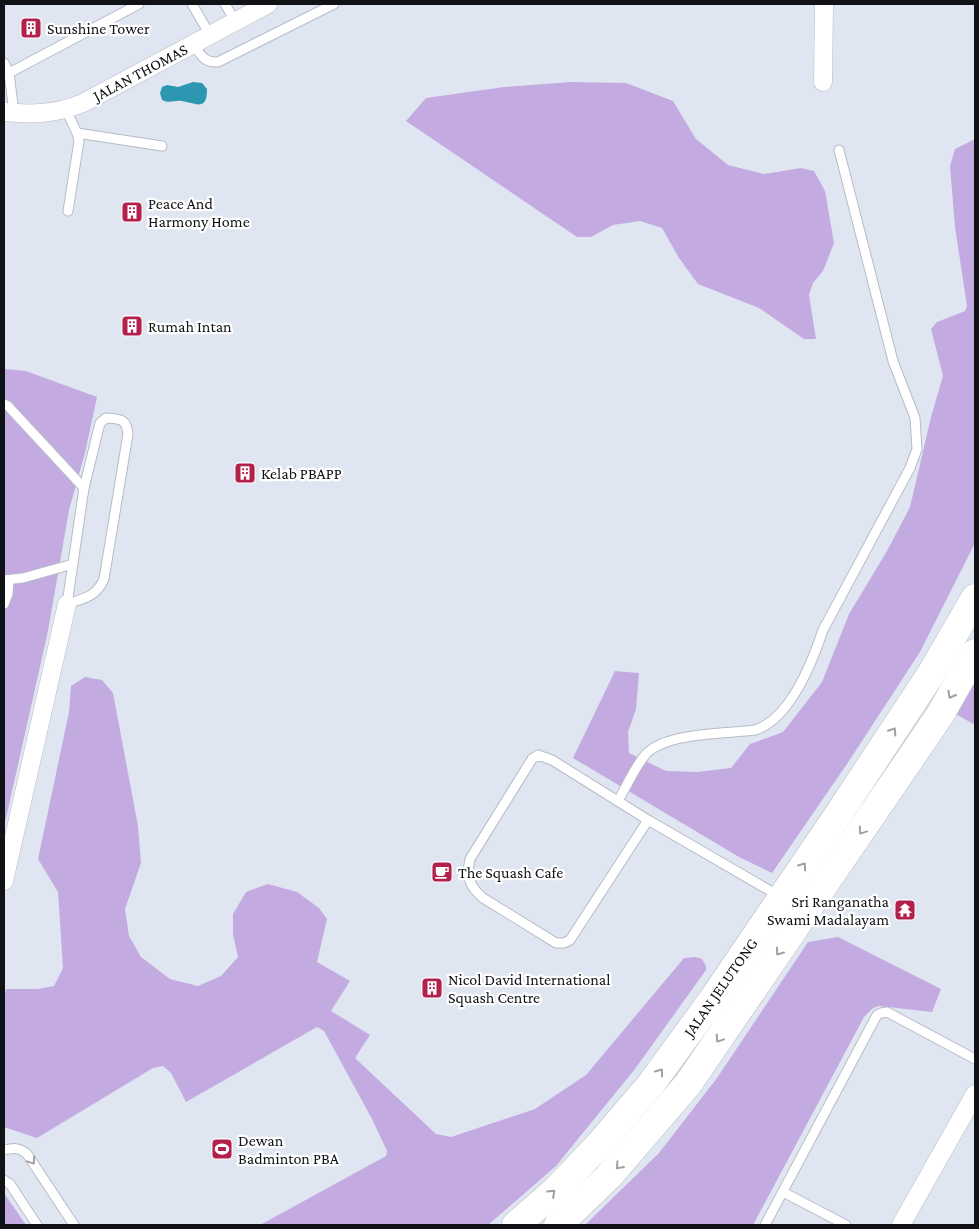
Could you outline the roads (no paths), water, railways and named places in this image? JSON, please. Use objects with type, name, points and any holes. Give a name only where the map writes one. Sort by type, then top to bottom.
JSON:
[{"type":"main road","name":"JALAN JELUTONG","points":[[516,1225],[556,1190],[598,1146],[651,1084],[712,999],[838,815],[931,674],[975,598]]},
{"type":"main road","name":"JALAN JELUTONG","points":[[558,1225],[608,1178],[688,1084],[934,723],[975,653]]},
{"type":"street","points":[[823,82],[824,4]]},
{"type":"street","name":"JALAN THOMAS","points":[[9,112],[47,114],[66,110],[194,44],[261,5]]},
{"type":"street","points":[[4,881],[67,604]]},
{"type":"street","points":[[901,1225],[975,1094]]},
{"type":"lane","points":[[9,73],[138,4]]},
{"type":"lane","points":[[192,4],[210,35]]},
{"type":"lane","points":[[225,4],[235,21]]},
{"type":"lane","points":[[194,44],[204,59],[208,62],[218,62],[334,4]]},
{"type":"lane","points":[[4,63],[9,73],[9,112]]},
{"type":"lane","points":[[66,110],[78,133],[79,141],[68,212]]},
{"type":"lane","points":[[78,133],[162,146]]},
{"type":"lane","points":[[618,801],[647,753],[664,744],[688,736],[755,730],[764,727],[775,718],[793,696],[814,654],[823,630],[910,468],[917,449],[915,418],[893,361],[839,150]]},
{"type":"lane","points":[[4,404],[8,406],[84,488]]},
{"type":"lane","points":[[106,418],[121,419],[127,425],[128,434],[104,579],[100,589],[92,596],[67,604],[73,564],[84,488],[100,423],[106,418]]},
{"type":"lane","points":[[4,604],[8,594],[6,580],[23,578],[73,564]]},
{"type":"lane","points":[[648,820],[570,940],[564,943],[556,943],[498,907],[474,891],[469,883],[467,871],[470,859],[532,759],[538,755],[552,760],[648,820],[781,897]]},
{"type":"lane","points":[[765,1225],[877,1016],[886,1012],[975,1059]]},
{"type":"lane","points":[[4,1150],[22,1149],[27,1154],[74,1225]]},
{"type":"lane","points":[[4,1175],[37,1225]]},
{"type":"lane","points":[[783,1192],[846,1225]]},
{"type":"water","points":[[193,82],[202,83],[207,89],[207,96],[203,103],[167,102],[162,100],[160,93],[162,87],[167,85],[178,87]]},
{"type":"place","name":"Sunshine Tower","points":[[31,28]]},
{"type":"place","name":"Peace And Harmony Home","points":[[132,212]]},
{"type":"place","name":"Rumah Intan","points":[[132,326]]},
{"type":"place","name":"Kelab PBAPP","points":[[245,473]]},
{"type":"place","name":"The Squash Cafe","points":[[442,872]]},
{"type":"place","name":"Sri Ranganatha Swami Madalayam","points":[[905,910]]},
{"type":"place","name":"Nicol David International Squash Centre","points":[[432,988]]},
{"type":"place","name":"Dewan Badminton PBA","points":[[222,1149]]}]
